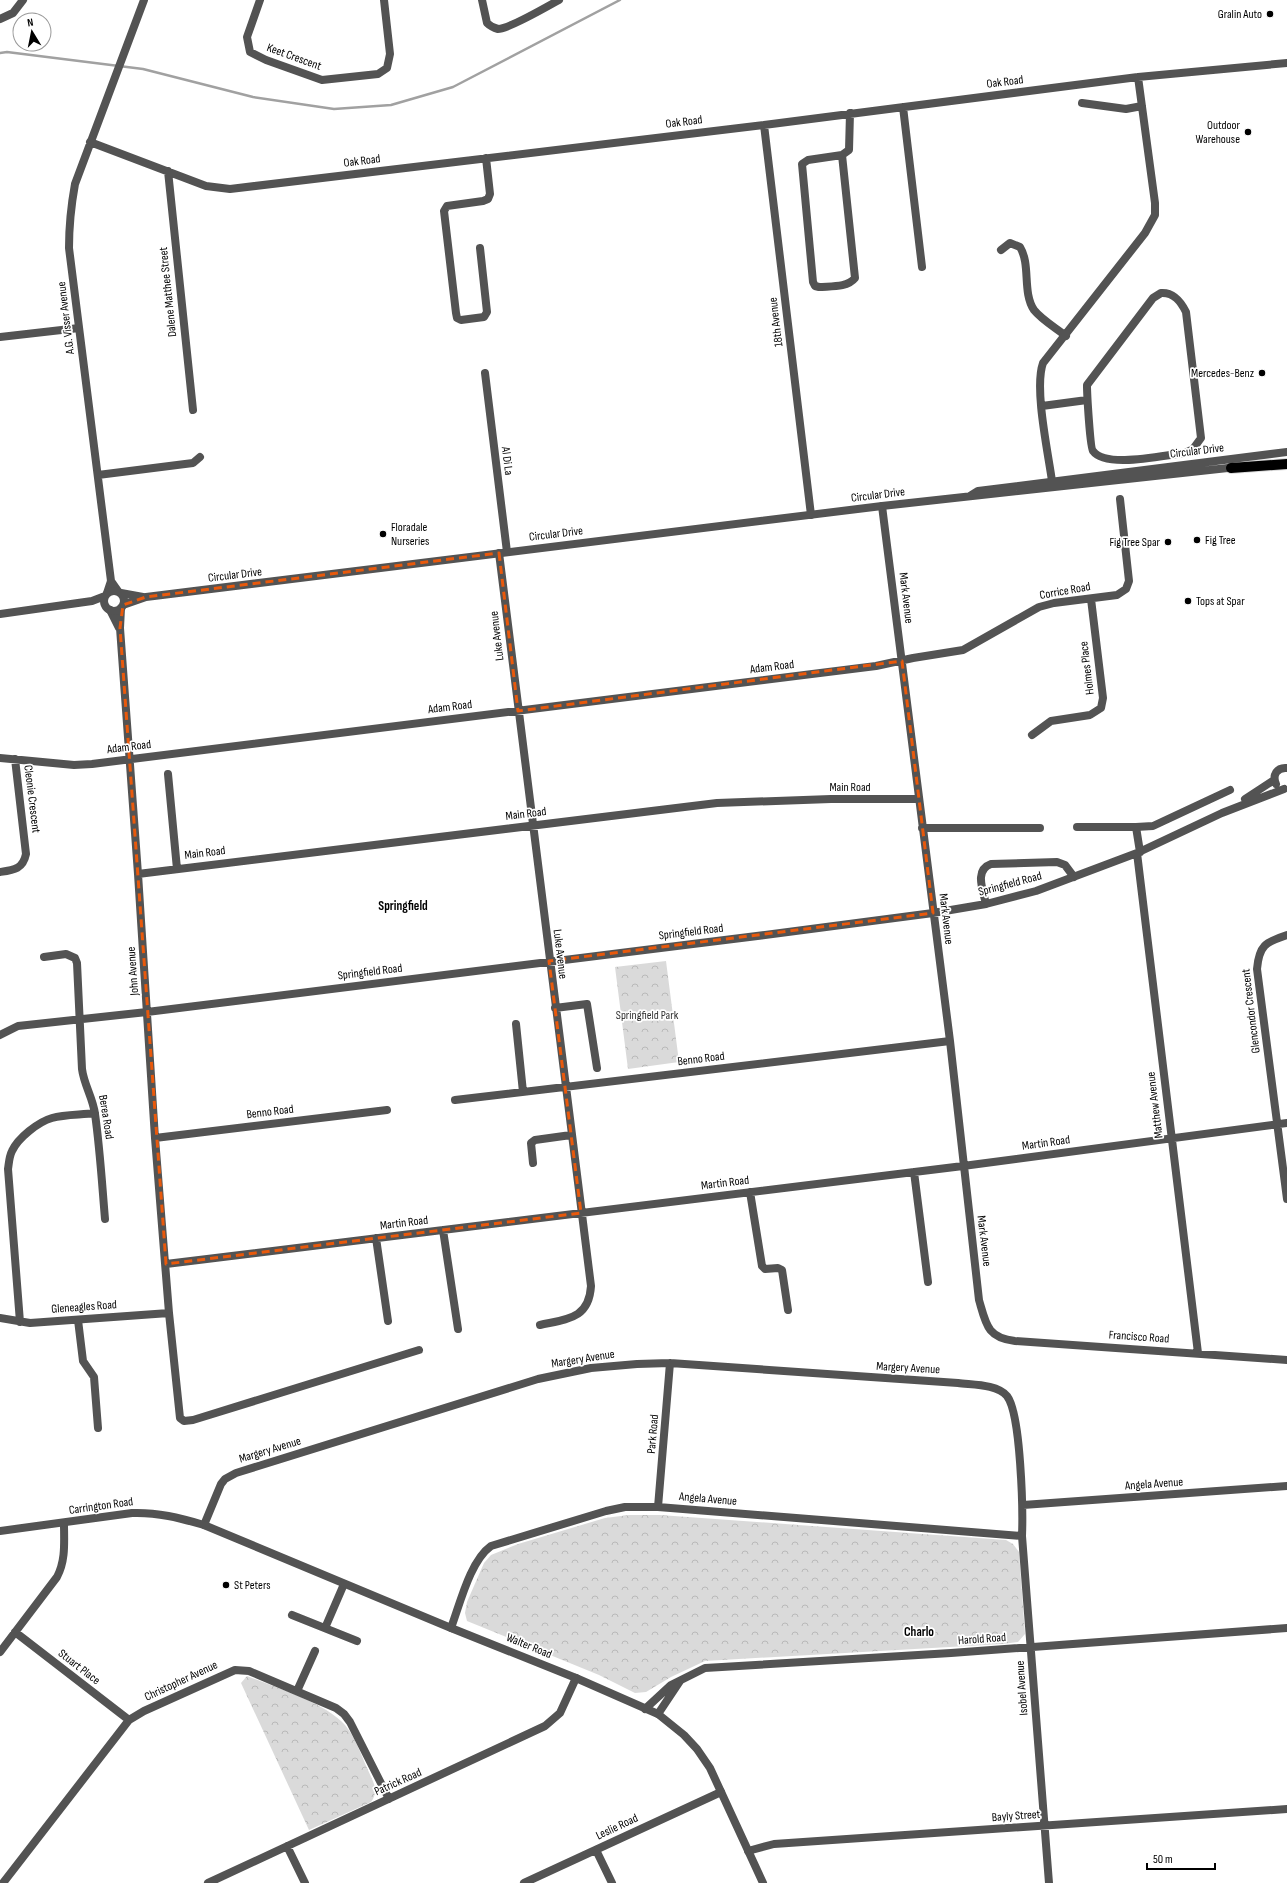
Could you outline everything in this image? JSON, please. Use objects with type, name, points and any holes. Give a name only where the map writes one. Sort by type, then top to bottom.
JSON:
[{"type":"main road","points":[[1231,468],[1287,464]]},
{"type":"street","points":[[0,19],[12,14],[24,0]]},
{"type":"street","name":"A.G. Visser Avenue","points":[[106,594],[111,581],[69,248],[69,227],[75,184],[116,71],[144,0]]},
{"type":"street","name":"Keet Crescent","points":[[260,0],[247,37],[250,52],[266,60],[325,80],[378,74],[387,68],[390,54],[384,0]]},
{"type":"street","points":[[482,0],[487,23],[493,28],[500,29],[509,26],[559,0]]},
{"type":"street","name":"Oak Road","points":[[90,142],[206,186],[230,189],[764,125],[1138,77],[1287,63]]},
{"type":"street","points":[[1052,481],[1042,406],[1040,381],[1042,368],[1046,358],[1066,336],[1145,233],[1155,215],[1155,203],[1138,77]]},
{"type":"street","points":[[1082,103],[1126,109],[1142,106]]},
{"type":"street","points":[[903,107],[922,266]]},
{"type":"street","points":[[842,155],[855,278],[852,282],[847,284],[819,287],[815,286],[813,282],[802,164],[808,160],[842,155],[849,150],[850,113]]},
{"type":"street","name":"18th Avenue","points":[[764,125],[811,515]]},
{"type":"street","points":[[480,248],[487,312],[484,317],[461,320],[458,318],[456,313],[444,211],[447,206],[483,202],[488,199],[490,194],[486,158]]},
{"type":"street","name":"Dalene Matthee Street","points":[[168,171],[193,410]]},
{"type":"street","points":[[1002,250],[1010,243],[1020,247],[1023,255],[1031,303],[1040,316],[1066,336]]},
{"type":"street","points":[[1166,293],[1176,297],[1181,302],[1186,312],[1202,434],[1196,446],[1184,453],[1127,460],[1112,460],[1099,457],[1092,451],[1090,444],[1090,424],[1087,400],[1087,385],[1089,381],[1153,298],[1157,295],[1166,293]]},
{"type":"street","points":[[0,337],[79,328]]},
{"type":"street","name":"Al Di La","points":[[485,373],[503,553]]},
{"type":"street","points":[[1042,406],[1087,400]]},
{"type":"street","name":"Circular Drive","points":[[970,496],[975,492],[1052,481],[1287,452]]},
{"type":"street","points":[[98,475],[193,463],[200,457]]},
{"type":"street","name":"Circular Drive","points":[[122,606],[146,597],[882,506],[970,496],[980,497],[1231,468],[1287,460]]},
{"type":"street","name":"Corrice Road","points":[[902,661],[963,650],[1039,607],[1054,603],[1117,595],[1126,589],[1129,574],[1120,499]]},
{"type":"street","name":"Mark Avenue","points":[[882,506],[918,799],[950,1041],[979,1300],[984,1319],[992,1334]]},
{"type":"street","name":"Luke Avenue","points":[[503,553],[518,711],[591,1286],[587,1306],[581,1313],[571,1318],[540,1325]]},
{"type":"street","name":"A.G. Visser Avenue","points":[[111,581],[119,592]]},
{"type":"street","points":[[0,614],[92,601],[114,590],[119,592],[124,599],[122,606],[118,610],[108,609],[92,601]]},
{"type":"street","name":"Circular Drive","points":[[119,592],[146,597]]},
{"type":"street","points":[[106,594],[104,604],[108,609]]},
{"type":"street","name":"Holmes Place","points":[[1032,734],[1051,721],[1090,715],[1101,708],[1103,698],[1091,599]]},
{"type":"street","name":"John Avenue","points":[[122,606],[120,628],[147,1012],[169,1313],[180,1418],[184,1421],[419,1350]]},
{"type":"street","name":"John Avenue","points":[[108,609],[120,628]]},
{"type":"street","name":"Adam Road","points":[[0,758],[80,765],[876,666],[902,661]]},
{"type":"street","name":"Cleonie Crescent","points":[[0,872],[19,868],[24,862],[26,854],[15,759]]},
{"type":"street","name":"Springfield Road","points":[[1222,813],[1274,780],[1278,771],[1287,768]]},
{"type":"street","points":[[168,774],[177,869]]},
{"type":"street","points":[[1274,780],[1278,786],[1285,788]]},
{"type":"street","name":"Springfield Road","points":[[147,1012],[933,913],[986,904],[1036,891],[1074,877],[1138,852],[1222,813],[1285,788]]},
{"type":"street","points":[[1077,827],[1153,826],[1230,790]]},
{"type":"street","name":"Main Road","points":[[138,874],[717,803],[751,801],[918,799]]},
{"type":"street","name":"Matthew Avenue","points":[[1136,827],[1171,1138],[1198,1353]]},
{"type":"street","points":[[922,828],[1040,828]]},
{"type":"street","points":[[986,904],[980,875],[982,869],[991,864],[1057,862],[1065,865],[1074,877]]},
{"type":"street","name":"Glencondor Crescent","points":[[1277,1124],[1257,969],[1261,948],[1268,942],[1287,935]]},
{"type":"street","name":"Berea Road","points":[[44,957],[66,954],[71,955],[76,960],[83,1077],[91,1095],[95,1114],[105,1219]]},
{"type":"street","points":[[555,1008],[587,1004],[597,1068]]},
{"type":"street","points":[[1,1032],[18,1026],[147,1012]]},
{"type":"street","points":[[516,1024],[523,1092]]},
{"type":"street","name":"Benno Road","points":[[455,1100],[950,1041]]},
{"type":"street","name":"Benno Road","points":[[156,1138],[387,1110]]},
{"type":"street","points":[[20,1322],[8,1169],[12,1151],[24,1137],[45,1121],[60,1116],[95,1114]]},
{"type":"street","name":"Martin Road","points":[[166,1264],[963,1166],[1287,1123]]},
{"type":"street","points":[[1277,1124],[1287,1199]]},
{"type":"street","points":[[533,1163],[531,1143],[535,1140],[571,1135]]},
{"type":"street","points":[[914,1172],[928,1282]]},
{"type":"street","points":[[750,1192],[762,1266],[765,1269],[778,1268],[782,1270],[788,1310]]},
{"type":"street","points":[[443,1230],[458,1329]]},
{"type":"street","points":[[376,1238],[388,1321]]},
{"type":"street","name":"Gleneagles Road","points":[[0,1318],[20,1322],[78,1320],[169,1313]]},
{"type":"street","points":[[78,1320],[83,1361],[94,1377],[98,1428]]},
{"type":"street","name":"Francisco Road","points":[[992,1334],[1001,1339],[1015,1341],[1287,1360]]},
{"type":"street","name":"Margery Avenue","points":[[204,1525],[221,1484],[225,1479],[236,1473],[538,1380],[591,1368],[670,1363],[958,1383],[991,1387],[1008,1396]]},
{"type":"street","name":"Park Road","points":[[658,1507],[670,1363]]},
{"type":"street","name":"Isobel Avenue","points":[[1008,1396],[1015,1419],[1023,1505],[1022,1536],[1032,1647],[1048,1883]]},
{"type":"street","name":"Angela Avenue","points":[[1023,1505],[1287,1486]]},
{"type":"street","name":"Angela Avenue","points":[[451,1628],[475,1562],[484,1550],[491,1546],[606,1511],[625,1507],[658,1507],[1022,1536]]},
{"type":"street","name":"Carrington Road","points":[[0,1531],[112,1515],[148,1513],[204,1525]]},
{"type":"street","points":[[0,1652],[57,1577],[64,1557],[64,1523]]},
{"type":"street","name":"Walter Road","points":[[204,1525],[344,1584],[576,1678],[658,1714],[672,1724],[697,1749],[710,1768],[763,1883]]},
{"type":"street","points":[[325,1628],[344,1584]]},
{"type":"street","points":[[292,1614],[357,1641]]},
{"type":"street","name":"Harold Road","points":[[645,1709],[666,1688],[705,1668],[1032,1647],[1287,1628]]},
{"type":"street","name":"Stuart Place","points":[[15,1632],[129,1720]]},
{"type":"street","points":[[297,1691],[314,1651]]},
{"type":"street","name":"Christopher Avenue","points":[[3,1883],[129,1720],[144,1711],[235,1670],[249,1671],[336,1708],[344,1714],[350,1722],[389,1799]]},
{"type":"street","name":"Patrick Road","points":[[208,1883],[544,1726],[560,1713],[576,1678]]},
{"type":"street","points":[[658,1714],[681,1680]]},
{"type":"street","name":"Leslie Road","points":[[524,1883],[721,1792]]},
{"type":"street","name":"Bayly Street","points":[[748,1851],[774,1844],[1287,1809]]},
{"type":"street","points":[[288,1846],[305,1883]]},
{"type":"street","points":[[596,1850],[612,1883]]},
{"type":"highlighted area","points":[[499,553],[518,711],[902,661],[933,913],[549,961],[581,1213],[166,1264],[120,628],[123,605],[146,597]]},
{"type":"green space","name":"Springfield Park","points":[[666,961],[679,1062],[628,1069],[615,967]]},
{"type":"green space","points":[[629,1515],[660,1515],[1006,1540],[1013,1544],[1019,1552],[1025,1634],[1018,1642],[1002,1644],[705,1661],[671,1677],[646,1692],[635,1693],[599,1675],[467,1621],[465,1613],[467,1602],[484,1563],[491,1555],[518,1544],[605,1518]]},
{"type":"green space","points":[[247,1676],[313,1703],[326,1710],[345,1725],[358,1746],[373,1781],[375,1793],[371,1802],[309,1830],[241,1683]]},
{"type":"waterway","points":[[0,53],[7,52],[143,69],[253,97],[334,109],[391,105],[453,87],[620,0]]},
{"type":"place","name":"Gralin Auto","points":[[1270,14]]},
{"type":"place","name":"Outdoor Warehouse","points":[[1248,132]]},
{"type":"place","name":"Mercedes-Benz","points":[[1262,373]]},
{"type":"place","name":"Floradale Nurseries","points":[[383,534]]},
{"type":"place","name":"Fig Tree","points":[[1197,540]]},
{"type":"place","name":"Fig Tree Spar","points":[[1168,542]]},
{"type":"place","name":"Tops at Spar","points":[[1188,601]]},
{"type":"place","name":"St Peters","points":[[226,1585]]},
{"type":"district","name":"Springfield","points":[[403,906]]},
{"type":"district","name":"Charlo","points":[[919,1632]]}]
